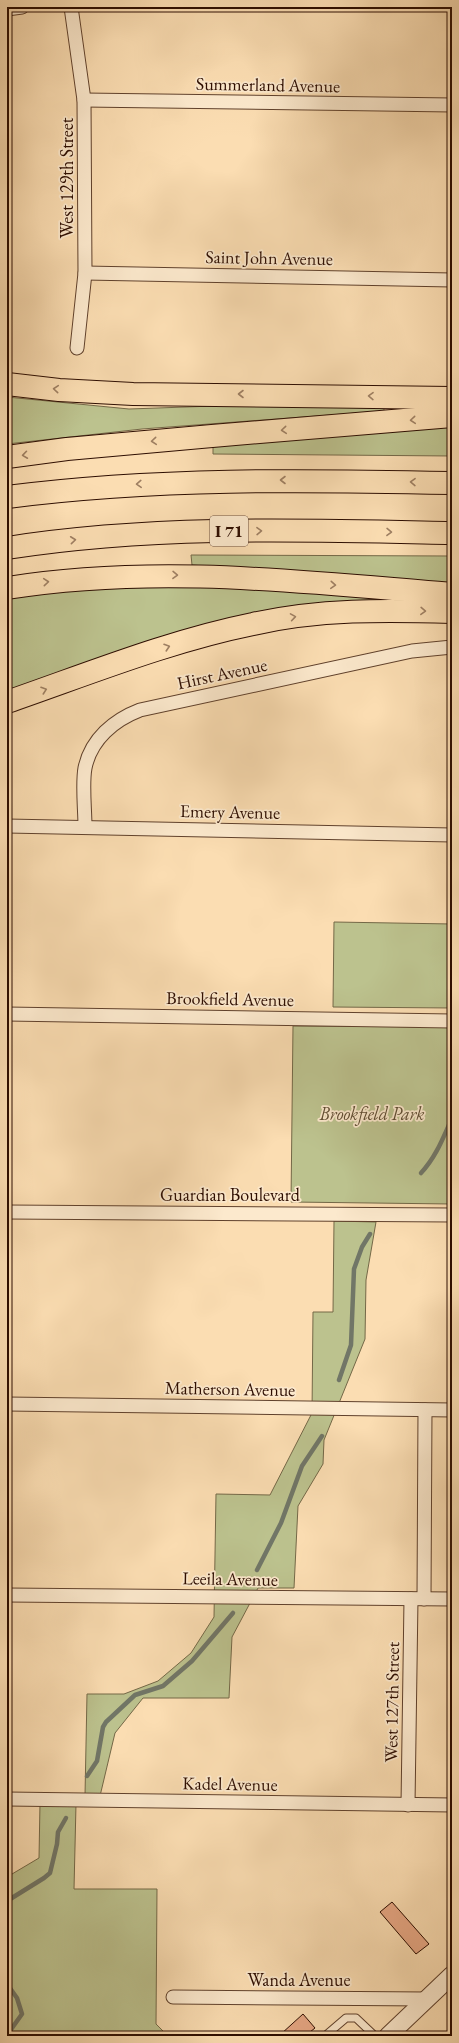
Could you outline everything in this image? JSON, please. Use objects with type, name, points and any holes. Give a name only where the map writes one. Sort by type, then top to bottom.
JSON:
[{"type":"highway","points":[[7,384],[59,390],[133,394],[452,398]]},
{"type":"highway","points":[[7,457],[68,449],[452,416]]},
{"type":"highway","points":[[7,497],[140,484],[224,481],[452,483]]},
{"type":"highway","name":"I 71","points":[[7,548],[77,539],[213,531],[313,530],[452,533]]},
{"type":"highway","points":[[7,588],[92,578],[143,575],[194,575],[452,594]]},
{"type":"highway","points":[[7,702],[202,636],[253,623],[345,611],[452,612]]},
{"type":"street","points":[[7,10],[22,7]]},
{"type":"street","name":"West 129th Street","points":[[71,7],[84,100],[85,273],[77,348]]},
{"type":"street","name":"Summerland Avenue","points":[[84,100],[452,105]]},
{"type":"street","name":"Saint John Avenue","points":[[85,273],[452,280]]},
{"type":"street","name":"Hirst Avenue","points":[[85,827],[85,769],[93,748],[104,732],[122,717],[140,710],[412,651],[452,647]]},
{"type":"street","name":"Emery Avenue","points":[[7,826],[452,835]]},
{"type":"street","name":"Brookfield Avenue","points":[[7,1014],[452,1021]]},
{"type":"street","name":"Guardian Boulevard","points":[[7,1212],[452,1215]]},
{"type":"street","name":"Matherson Avenue","points":[[7,1404],[452,1410]]},
{"type":"street","name":"West 127th Street","points":[[408,1805],[425,1410]]},
{"type":"street","name":"Leeila Avenue","points":[[7,1595],[452,1599]]},
{"type":"street","name":"Kadel Avenue","points":[[7,1799],[452,1805]]},
{"type":"street","points":[[388,2036],[452,1975]]},
{"type":"street","name":"Wanda Avenue","points":[[173,1997],[426,1999]]},
{"type":"lane","points":[[325,2036],[346,2018],[356,2018],[375,2036]]},
{"type":"green space","points":[[7,397],[129,409],[300,403],[384,403],[384,411],[142,429],[7,444]]},
{"type":"green space","points":[[452,424],[452,456],[213,454],[213,445]]},
{"type":"green space","points":[[191,555],[452,556],[452,586],[192,565]]},
{"type":"green space","points":[[200,585],[437,600],[331,604],[7,693],[7,599],[62,590]]},
{"type":"green space","points":[[334,922],[452,924],[452,1008],[333,1007]]},
{"type":"green space","name":"Brookfield Park","points":[[293,1026],[452,1027],[452,1204],[291,1202]]},
{"type":"green space","points":[[334,1221],[376,1222],[366,1280],[365,1339],[324,1440],[323,1464],[298,1506],[294,1588],[258,1588],[232,1637],[229,1698],[143,1698],[115,1733],[100,1796],[85,1796],[87,1694],[124,1694],[158,1681],[191,1653],[214,1617],[216,1494],[270,1495],[312,1413],[313,1312],[333,1312]]},
{"type":"green space","points":[[40,1803],[76,1804],[74,1889],[157,1889],[156,2024],[168,2036],[7,2036],[7,1877],[39,1858]]},
{"type":"building","points":[[392,1902],[429,1944],[416,1954],[380,1912]]},
{"type":"building","points":[[303,2014],[315,2028],[305,2036],[283,2036],[281,2034]]},
{"type":"waterway","points":[[421,1173],[435,1154],[452,1118]]},
{"type":"waterway","points":[[339,1380],[351,1345],[354,1269],[362,1247],[370,1234]]},
{"type":"waterway","points":[[257,1570],[281,1523],[302,1466],[322,1436]]},
{"type":"waterway","points":[[87,1776],[97,1761],[103,1727],[106,1722],[135,1695],[163,1686],[192,1661],[233,1613]]},
{"type":"waterway","points":[[7,1901],[50,1873],[57,1844],[58,1832],[66,1818]]},
{"type":"waterway","points":[[7,1984],[17,1998],[22,2014],[7,2035]]}]
